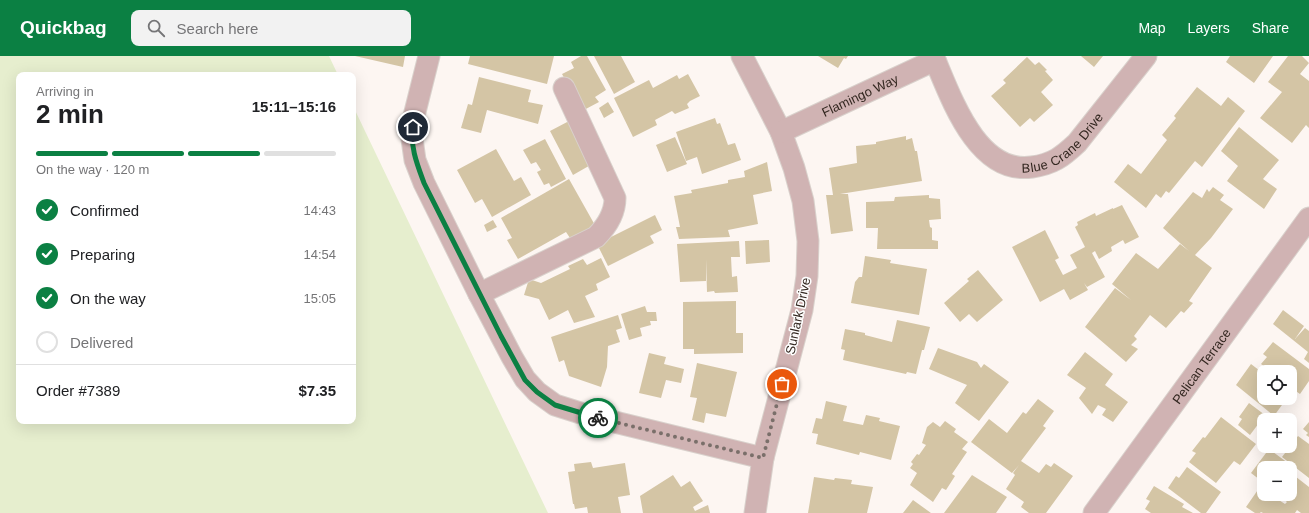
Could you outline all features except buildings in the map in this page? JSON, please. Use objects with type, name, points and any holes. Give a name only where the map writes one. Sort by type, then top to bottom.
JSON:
[{"type":"street","points":[[428,56],[414,116],[412,139],[415,160],[424,183],[504,343],[525,380],[537,392],[555,405],[590,416],[763,458]]},
{"type":"street","name":"Sunlark Drive","points":[[742,56],[781,132],[794,168],[803,201],[808,241],[807,276],[802,310],[763,458],[755,513]]},
{"type":"street","name":"Blue Crane Drive","points":[[934,58],[960,117],[976,140],[990,155],[1007,166],[1024,169],[1055,162],[1077,143],[1146,56]]},
{"type":"street","name":"Flamingo Way","points":[[781,132],[934,58]]},
{"type":"street","points":[[480,294],[596,237],[606,227],[615,208],[615,198],[564,88]]},
{"type":"street","name":"Pelican Terrace","points":[[1094,513],[1309,218]]},
{"type":"green space","points":[[0,56],[329,56],[337,72],[16,72],[16,424],[356,424],[356,112],[548,513],[0,513]]},
{"type":"way so far","points":[[598,418],[763,458],[782,384]]},
{"type":"route","points":[[413,127],[412,139],[415,160],[424,183],[501,336],[525,380],[537,392],[555,405],[598,418]]}]
